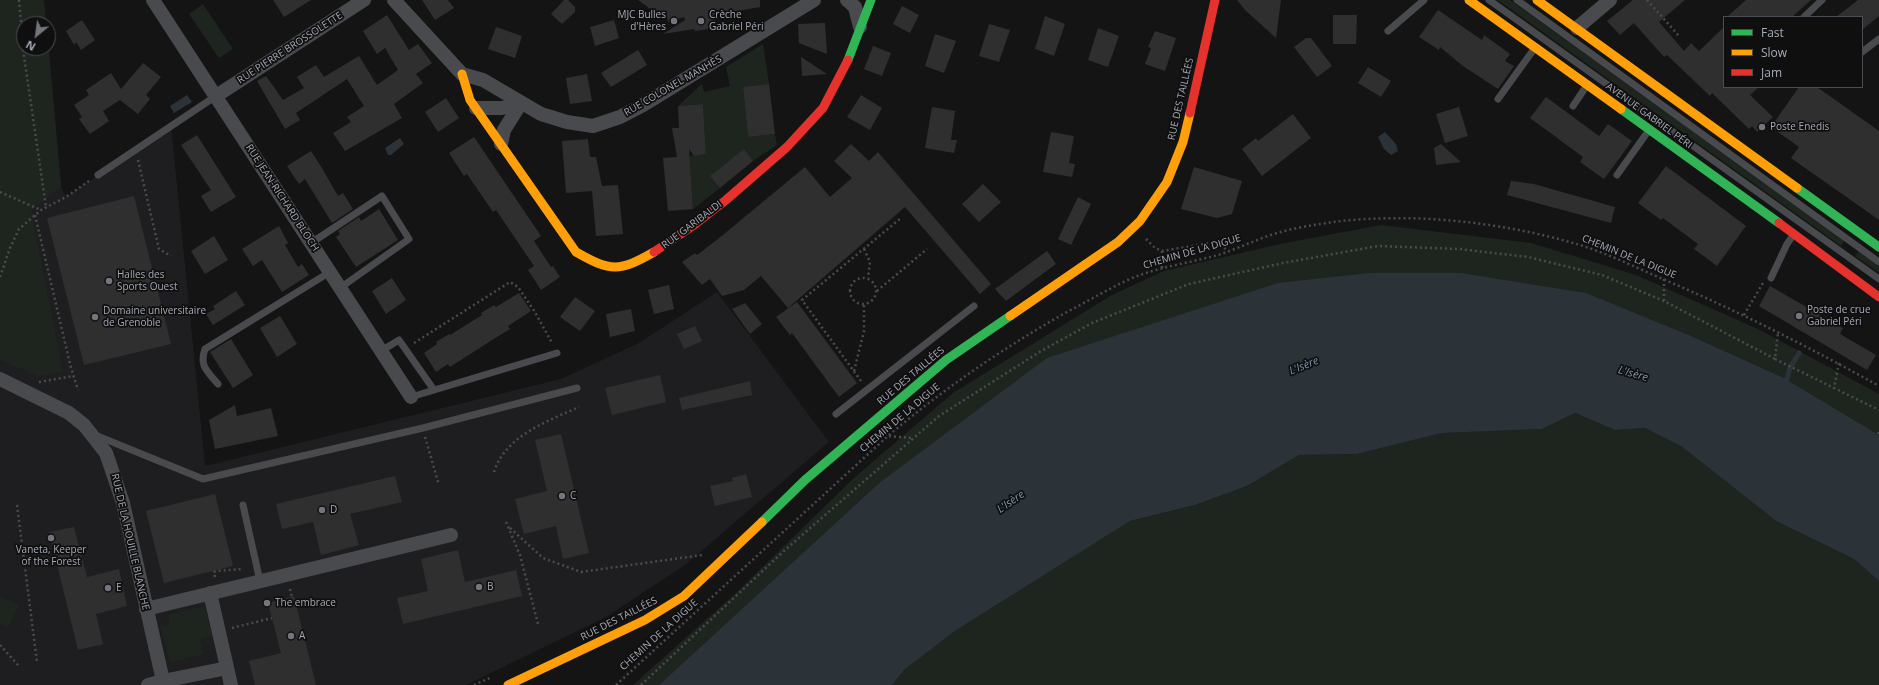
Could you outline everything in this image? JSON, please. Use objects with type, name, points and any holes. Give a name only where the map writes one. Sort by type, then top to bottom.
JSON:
[{"type":"street","name":"RUE JEAN-RICHARD BLOCH","points":[[153,0],[411,397]]},
{"type":"street","name":"RUE PIERRE BROSSOLETTE","points":[[216,96],[364,0]]},
{"type":"street","points":[[394,0],[462,74]]},
{"type":"street","name":"RUE COLONEL MANHÈS","points":[[462,74],[483,80],[541,114],[567,122],[593,126],[620,117],[679,84],[814,0]]},
{"type":"street","points":[[847,0],[856,7],[860,27]]},
{"type":"street","name":"RUE GARIBALDI","points":[[462,74],[470,100],[576,252],[598,264],[618,268],[647,258],[691,227],[771,163],[806,128],[823,108],[841,73],[871,0]]},
{"type":"street","name":"RUE DES TAILLÉES","points":[[508,685],[646,620],[684,596],[711,572],[805,480],[946,360],[1118,242],[1135,226],[1149,209],[1167,182],[1184,142],[1215,0]]},
{"type":"street","name":"AVENUE GABRIEL PÉRI","points":[[1469,0],[1816,249],[1879,298]]},
{"type":"street","points":[[1537,0],[1875,245]]},
{"type":"street","points":[[1577,28],[1610,0]]},
{"type":"street","points":[[476,108],[502,108],[521,103]]},
{"type":"street","points":[[501,144],[504,130],[521,103]]},
{"type":"street","name":"RUE DE LA HOUILLE BLANCHE","points":[[0,379],[58,406],[75,417],[92,434],[106,453],[115,475],[123,503],[146,609],[155,683]]},
{"type":"street","points":[[146,609],[210,593],[258,575],[451,535]]},
{"type":"street","points":[[210,593],[231,685]]},
{"type":"street","points":[[155,683],[227,668]]},
{"type":"lane","points":[[1388,31],[1424,0]]},
{"type":"lane","name":"AVENUE GABRIEL PÉRI","points":[[1489,0],[1879,279]]},
{"type":"lane","name":"AVENUE GABRIEL PÉRI","points":[[1517,0],[1879,262]]},
{"type":"lane","points":[[1805,16],[1822,0]]},
{"type":"lane","points":[[1863,51],[1879,39]]},
{"type":"lane","points":[[1498,99],[1535,47]]},
{"type":"lane","points":[[1573,106],[1587,85]]},
{"type":"lane","points":[[98,175],[216,96]]},
{"type":"lane","points":[[1617,175],[1650,130]]},
{"type":"lane","points":[[311,243],[382,196],[409,239],[340,288]]},
{"type":"lane","points":[[1771,278],[1787,244],[1794,234]]},
{"type":"lane","points":[[218,384],[204,367],[202,356],[205,349],[330,272]]},
{"type":"lane","points":[[836,414],[974,306]]},
{"type":"lane","points":[[381,351],[398,340],[434,390]]},
{"type":"lane","points":[[411,397],[557,353]]},
{"type":"lane","points":[[92,434],[203,479],[423,428],[577,388]]},
{"type":"lane","points":[[243,505],[258,575]]},
{"type":"path","points":[[19,0],[24,56],[46,207]]},
{"type":"path","points":[[1647,0],[1679,36]]},
{"type":"path","points":[[136,149],[159,249],[171,256]]},
{"type":"path","points":[[0,277],[17,232],[41,210],[66,197],[98,175]]},
{"type":"path","points":[[0,192],[41,210]]},
{"type":"path","points":[[35,215],[73,376],[78,390]]},
{"type":"path","points":[[867,390],[802,300],[901,218]]},
{"type":"path","name":"CHEMIN DE LA DIGUE","points":[[616,685],[889,436],[925,405],[993,356],[1100,294],[1130,279],[1162,268],[1201,260],[1229,252],[1274,234],[1302,227],[1369,218],[1416,218],[1483,225],[1545,236],[1581,246],[1618,259],[1664,279],[1778,332],[1839,363],[1879,386]]},
{"type":"path","points":[[1135,226],[1155,248],[1162,251],[1216,242],[1229,252]]},
{"type":"path","points":[[641,685],[785,550],[911,438],[939,416],[994,379],[1092,322],[1189,284],[1334,253],[1378,246],[1459,249],[1528,257],[1602,275],[1664,301],[1775,359],[1879,410]]},
{"type":"path","points":[[864,249],[870,262],[868,278]]},
{"type":"path","points":[[877,290],[927,249]]},
{"type":"path","points":[[1162,251],[1162,268]]},
{"type":"path","points":[[860,278],[868,278],[874,283],[877,290],[875,299],[864,305],[858,304],[853,300],[850,294],[850,288],[853,282],[860,278]]},
{"type":"path","points":[[1664,279],[1664,301]]},
{"type":"path","points":[[405,349],[510,282],[518,287],[545,328],[557,353]]},
{"type":"path","points":[[854,372],[864,331],[864,305]]},
{"type":"path","points":[[1775,359],[1778,332]]},
{"type":"path","points":[[1834,388],[1839,363]]},
{"type":"path","points":[[34,383],[73,376]]},
{"type":"path","points":[[494,472],[502,455],[533,428],[579,407]]},
{"type":"path","points":[[889,436],[911,438]]},
{"type":"path","points":[[17,505],[37,662]]},
{"type":"path","points":[[506,522],[510,528],[520,555],[538,624]]},
{"type":"path","points":[[510,528],[543,558],[581,572],[710,554]]},
{"type":"path","points":[[215,575],[214,572],[219,571],[258,575]]},
{"type":"path","points":[[219,631],[272,618]]},
{"type":"path","points":[[0,645],[19,666]]},
{"type":"shaded area","name":"Domaine universitaire de Grenoble","points":[[0,0],[44,0],[45,16],[16,16],[16,56],[49,56],[61,186],[66,197],[171,126],[205,466],[561,379],[639,343],[717,292],[829,442],[685,565],[606,617],[466,685],[0,685]]},
{"type":"shaded area","points":[[0,0],[44,0],[45,16],[16,16],[16,56],[49,56],[61,186],[31,211],[63,372],[38,376],[0,360]]},
{"type":"shaded area","points":[[1498,0],[1510,0],[1845,240],[1841,246]]},
{"type":"shaded area","points":[[203,4],[233,49],[219,58],[189,14]]},
{"type":"shaded area","points":[[763,44],[769,84],[743,87],[748,137],[775,134],[777,145],[753,161],[744,150],[711,177],[720,188],[693,209],[689,156],[706,154],[703,104],[678,106],[702,84],[704,92],[730,86],[726,67]]},
{"type":"shaded area","points":[[1381,225],[1531,243],[1636,275],[1758,329],[1879,394],[1879,435],[1784,378],[1689,335],[1585,293],[1462,273],[1370,273],[878,484],[659,685],[633,685],[737,592],[855,477],[953,393],[1112,295],[1164,271],[1280,244]]},
{"type":"shaded area","points":[[1860,250],[1879,264],[1879,273],[1855,256]]},
{"type":"shaded area","points":[[1575,413],[1615,430],[1645,428],[1681,446],[1776,521],[1854,559],[1879,581],[1879,685],[892,685],[904,670],[955,631],[1130,521],[1195,505],[1247,486],[1299,455],[1357,454],[1442,433],[1542,429]]},
{"type":"shaded area","points":[[0,596],[19,605],[8,627],[0,624]]},
{"type":"shaded area","points":[[205,606],[212,636],[200,639],[204,654],[170,662],[161,627],[170,625],[168,615]]},
{"type":"water","points":[[187,95],[192,102],[174,113],[170,106]]},
{"type":"water","points":[[1385,132],[1396,144],[1398,151],[1391,155],[1384,149],[1378,137]]},
{"type":"water","points":[[400,138],[404,144],[391,155],[388,155],[385,148]]},
{"type":"water","name":"L'Isère","points":[[1370,273],[1462,273],[1586,293],[1689,335],[1784,378],[1879,435],[1879,581],[1854,559],[1776,521],[1681,446],[1645,428],[1615,430],[1575,413],[1542,429],[1442,433],[1357,454],[1299,455],[1247,486],[1195,505],[1130,521],[955,631],[904,670],[892,685],[659,685],[878,484],[1047,358],[1278,283]]},
{"type":"building","points":[[273,0],[311,0],[284,17]]},
{"type":"building","points":[[422,0],[448,0],[454,8],[435,20]]},
{"type":"building","points":[[564,0],[568,0],[575,7],[575,12],[562,24],[551,14]]},
{"type":"building","points":[[638,0],[760,0],[760,7],[715,15],[716,28],[695,31],[694,29],[663,34],[685,20],[684,17],[668,22],[666,12],[656,13]]},
{"type":"building","points":[[1237,0],[1281,0],[1276,38],[1245,10]]},
{"type":"building","points":[[1633,0],[1685,0],[1659,22],[1684,51],[1691,43],[1699,51],[1723,28],[1723,88],[1758,88],[1750,95],[1773,117],[1757,132],[1752,126],[1749,129],[1712,93],[1710,96],[1667,55],[1664,57],[1634,23],[1620,35],[1607,21]]},
{"type":"building","points":[[1746,0],[1811,0],[1793,16],[1728,16]]},
{"type":"building","points":[[1858,0],[1879,0],[1879,16],[1863,29],[1863,16],[1837,16]]},
{"type":"building","points":[[902,6],[919,15],[910,33],[893,24]]},
{"type":"building","points":[[1438,10],[1482,40],[1484,35],[1510,54],[1505,61],[1514,66],[1498,89],[1463,66],[1440,47],[1439,50],[1419,37]]},
{"type":"building","points":[[387,15],[409,50],[418,44],[432,63],[416,74],[423,83],[394,104],[402,118],[345,151],[333,133],[351,122],[347,117],[364,106],[347,79],[296,113],[300,120],[285,129],[257,81],[266,76],[283,100],[304,88],[297,77],[316,65],[324,77],[359,56],[377,85],[398,70],[385,48],[377,54],[363,31]]},
{"type":"building","points":[[1333,15],[1357,15],[1356,44],[1333,44]]},
{"type":"building","points":[[1045,16],[1065,24],[1054,56],[1035,49]]},
{"type":"building","points":[[82,20],[95,40],[81,50],[76,42],[74,45],[66,31]]},
{"type":"building","points":[[614,20],[619,38],[595,46],[590,27]]},
{"type":"building","points":[[825,23],[827,54],[799,43],[798,24]]},
{"type":"building","points":[[989,24],[1010,30],[999,62],[979,56]]},
{"type":"building","points":[[496,27],[522,36],[515,58],[488,49]]},
{"type":"building","points":[[1098,28],[1119,36],[1108,67],[1088,60]]},
{"type":"building","points":[[1155,31],[1176,38],[1165,71],[1145,64],[1151,48],[1148,47]]},
{"type":"building","points":[[935,34],[956,41],[944,73],[925,66]]},
{"type":"building","points":[[1306,38],[1311,38],[1332,66],[1317,77],[1294,47]]},
{"type":"building","points":[[873,46],[891,53],[882,76],[864,69]]},
{"type":"building","points":[[638,50],[647,65],[611,87],[601,73]]},
{"type":"building","points":[[801,57],[827,74],[802,76]]},
{"type":"building","points":[[143,63],[161,77],[146,95],[150,99],[138,114],[120,100],[103,111],[109,121],[90,134],[79,119],[82,117],[74,105],[89,95],[86,90],[111,73],[121,89]]},
{"type":"building","points":[[1368,67],[1391,81],[1381,97],[1358,83]]},
{"type":"building","points":[[587,74],[592,101],[570,104],[566,78]]},
{"type":"building","points":[[769,84],[775,134],[748,137],[743,87]]},
{"type":"building","points":[[1798,88],[1818,88],[1879,131],[1879,220],[1791,158],[1799,147],[1771,127]]},
{"type":"building","points":[[861,95],[882,108],[870,130],[847,117]]},
{"type":"building","points":[[1546,97],[1599,136],[1608,124],[1632,141],[1604,179],[1580,162],[1583,157],[1530,118]]},
{"type":"building","points":[[446,98],[459,118],[438,132],[425,112]]},
{"type":"building","points":[[703,104],[706,154],[694,156],[689,149],[693,209],[668,211],[663,158],[677,157],[672,128],[679,128],[678,106]]},
{"type":"building","points":[[932,107],[955,111],[951,140],[957,140],[954,153],[925,148]]},
{"type":"building","points":[[1459,107],[1468,136],[1445,143],[1436,114]]},
{"type":"building","points":[[1293,114],[1311,138],[1262,176],[1242,149],[1256,138],[1258,141]]},
{"type":"building","points":[[1051,132],[1074,136],[1069,163],[1075,164],[1072,177],[1043,172]]},
{"type":"building","points":[[197,135],[236,197],[211,212],[201,196],[211,190],[181,145]]},
{"type":"building","points":[[474,137],[541,236],[534,241],[551,267],[553,266],[560,277],[541,290],[528,270],[534,266],[496,210],[493,212],[467,174],[464,176],[449,153]]},
{"type":"building","points":[[588,139],[590,157],[596,157],[602,186],[618,185],[623,234],[596,236],[592,191],[566,193],[562,141]]},
{"type":"building","points":[[851,144],[869,161],[878,152],[991,284],[980,294],[905,207],[788,308],[761,276],[744,290],[722,296],[710,279],[702,285],[682,262],[695,253],[697,255],[718,239],[805,167],[830,197],[852,178],[834,161]]},
{"type":"building","points":[[1441,144],[1461,162],[1436,165],[1434,148]]},
{"type":"building","points":[[744,149],[753,161],[720,188],[710,176]]},
{"type":"building","points":[[311,151],[338,196],[343,193],[353,209],[332,223],[305,179],[299,184],[287,166]]},
{"type":"building","points":[[1666,166],[1746,226],[1717,266],[1694,249],[1698,244],[1663,218],[1661,220],[1638,203]]},
{"type":"building","points":[[1194,167],[1242,181],[1232,214],[1217,218],[1181,209]]},
{"type":"building","points":[[1511,181],[1534,184],[1615,207],[1611,223],[1507,195]]},
{"type":"building","points":[[983,184],[1001,202],[979,222],[962,204]]},
{"type":"building","name":"Halles des Sports Ouest","points":[[134,196],[171,344],[84,365],[47,218]]},
{"type":"building","points":[[1078,197],[1091,204],[1071,245],[1058,239]]},
{"type":"building","points":[[379,209],[398,240],[356,267],[336,237],[340,234],[338,231],[359,217],[361,221]]},
{"type":"building","points":[[279,226],[288,243],[285,245],[298,267],[302,264],[309,275],[282,292],[262,260],[253,266],[242,249]]},
{"type":"building","points":[[214,236],[228,260],[205,274],[191,251]]},
{"type":"building","points":[[1047,251],[1056,264],[1006,301],[995,289]]},
{"type":"building","points":[[392,278],[406,300],[386,314],[372,291]]},
{"type":"building","points":[[669,285],[674,309],[654,314],[648,290]]},
{"type":"building","name":"Poste de crue Gabriel Péri","points":[[1770,286],[1843,328],[1840,334],[1876,355],[1867,370],[1759,306]]},
{"type":"building","points":[[236,291],[245,305],[213,325],[206,314],[215,309],[213,306]]},
{"type":"building","points":[[519,293],[531,311],[508,326],[510,329],[450,367],[448,364],[436,372],[424,353],[437,344],[436,342],[482,315],[481,313],[494,305],[496,307]]},
{"type":"building","points":[[575,297],[595,311],[580,331],[560,317]]},
{"type":"building","points":[[797,302],[857,383],[839,397],[792,333],[790,335],[776,317]]},
{"type":"building","points":[[745,303],[762,324],[750,334],[732,309]]},
{"type":"building","points":[[631,309],[635,331],[610,337],[606,314]]},
{"type":"building","points":[[280,316],[297,344],[277,357],[260,328]]},
{"type":"building","points":[[695,326],[702,341],[684,349],[677,334]]},
{"type":"building","points":[[231,339],[253,375],[233,388],[210,352]]},
{"type":"building","points":[[660,375],[666,402],[612,415],[605,388]]},
{"type":"building","points":[[750,381],[752,395],[682,410],[679,398]]},
{"type":"building","points":[[235,405],[237,416],[271,408],[278,436],[215,449],[209,420]]},
{"type":"building","name":"C","points":[[561,434],[589,553],[563,559],[556,526],[524,534],[515,499],[547,491],[535,440]]},
{"type":"building","points":[[746,474],[752,497],[715,506],[710,486],[733,481],[732,478]]},
{"type":"building","name":"D","points":[[395,476],[402,502],[350,514],[359,545],[321,555],[313,522],[282,529],[276,504]]},
{"type":"building","points":[[215,494],[233,566],[164,583],[146,511]]},
{"type":"building","name":"E","points":[[74,527],[87,577],[119,569],[127,606],[96,614],[103,644],[78,650],[49,532]]},
{"type":"building","name":"B","points":[[458,550],[465,582],[516,570],[522,596],[403,624],[397,598],[428,591],[421,559]]},
{"type":"building","name":"A","points":[[294,596],[316,685],[255,685],[249,661],[281,653],[268,603]]},
{"type":"waterway","points":[[1785,386],[1790,368],[1799,353]]},
{"type":"tram line","points":[[1489,0],[1879,279]]},
{"type":"tram line","points":[[1517,0],[1879,262]]},
{"type":"traffic: fast","points":[[848,60],[871,0]]},
{"type":"traffic: fast","points":[[1621,109],[1779,223]]},
{"type":"traffic: fast","points":[[1797,188],[1879,247]]},
{"type":"traffic: fast","points":[[762,522],[805,480],[946,360],[1010,316]]},
{"type":"traffic: slow","points":[[1469,0],[1621,109]]},
{"type":"traffic: slow","points":[[1537,0],[1797,188]]},
{"type":"traffic: slow","points":[[462,74],[470,100],[576,252],[598,263],[615,267],[632,263],[654,252]]},
{"type":"traffic: slow","points":[[1010,316],[1118,242],[1140,221],[1167,182],[1183,142],[1190,113]]},
{"type":"traffic: slow","points":[[508,685],[645,620],[684,596],[762,522]]},
{"type":"traffic: jam","points":[[1190,113],[1215,0]]},
{"type":"traffic: jam","points":[[654,252],[694,225],[726,200],[787,147],[823,108],[848,60]]},
{"type":"traffic: jam","points":[[1779,223],[1879,297]]},
{"type":"place","name":"MJC Bulles d'Hères","points":[[674,21]]},
{"type":"place","name":"Crèche Gabriel Péri","points":[[701,21]]},
{"type":"place","name":"Poste Enedis","points":[[1762,127]]},
{"type":"place","name":"Halles des Sports Ouest","points":[[109,281]]},
{"type":"place","name":"Poste de crue Gabriel Péri","points":[[1799,316]]},
{"type":"place","name":"Domaine universitaire de Grenoble","points":[[95,317]]},
{"type":"place","name":"C","points":[[562,496]]},
{"type":"place","name":"D","points":[[322,510]]},
{"type":"place","name":"Vaneta, Keeper of the Forest","points":[[51,538]]},
{"type":"place","name":"B","points":[[479,587]]},
{"type":"place","name":"E","points":[[108,588]]},
{"type":"place","name":"The embrace","points":[[267,603]]},
{"type":"place","name":"A","points":[[291,636]]}]
